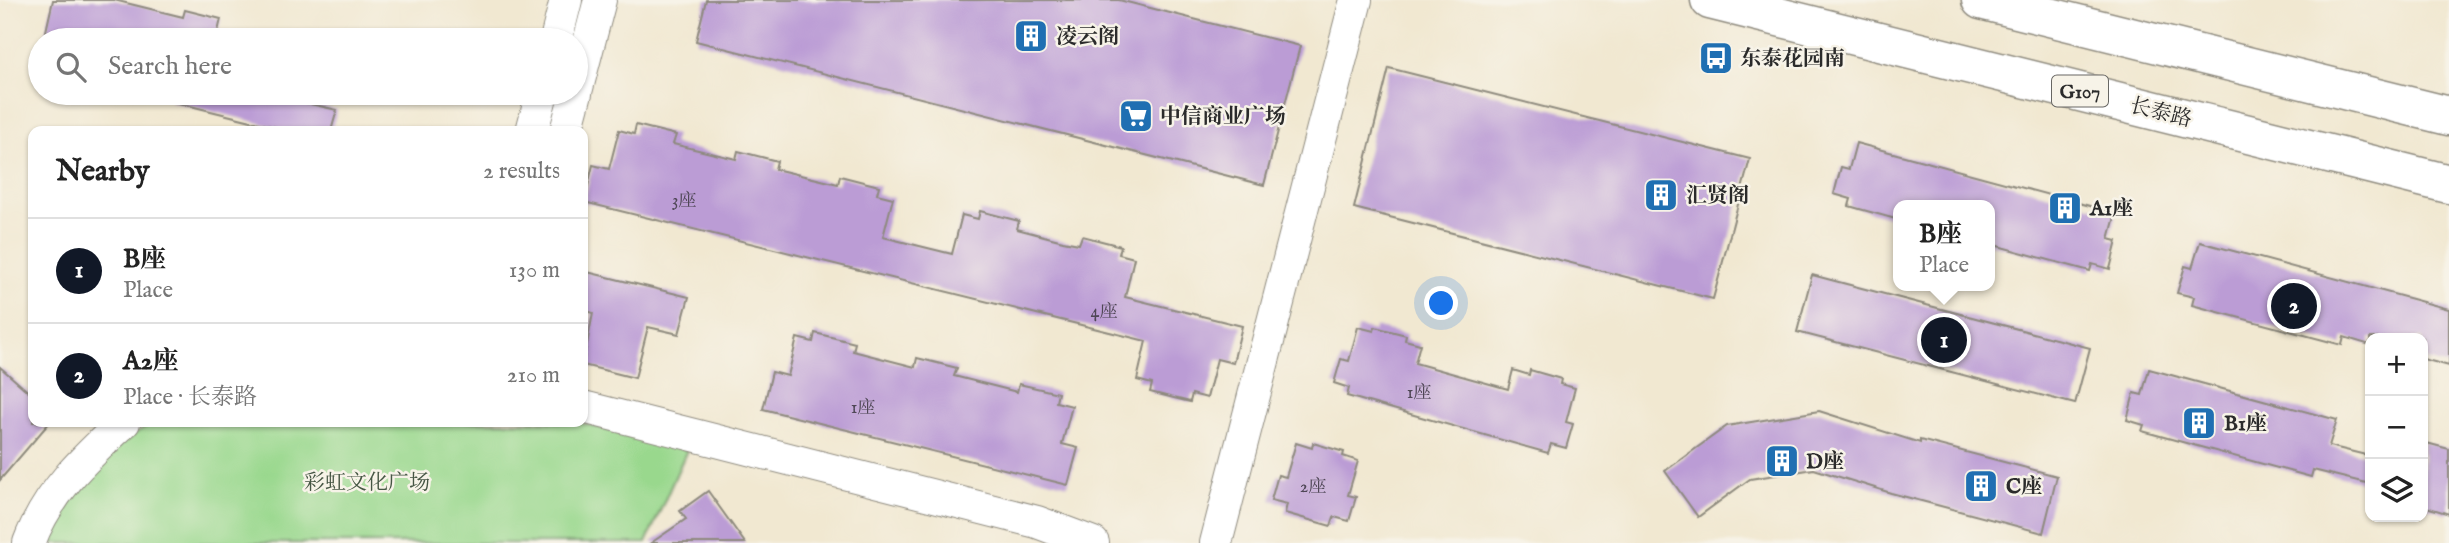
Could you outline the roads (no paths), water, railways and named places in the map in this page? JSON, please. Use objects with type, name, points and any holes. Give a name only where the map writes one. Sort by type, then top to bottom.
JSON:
[{"type":"highway","name":"长泰路","points":[[1710,0],[2449,184]]},
{"type":"highway","points":[[1981,0],[2449,116]]},
{"type":"street","points":[[559,28],[566,0]]},
{"type":"street","points":[[588,46],[600,0]]},
{"type":"street","points":[[1216,543],[1356,0]]},
{"type":"street","points":[[533,126],[539,105]]},
{"type":"street","points":[[567,126],[573,105]]},
{"type":"street","points":[[588,408],[1037,522],[1093,543]]},
{"type":"street","points":[[29,543],[40,516],[78,464],[119,427]]},
{"type":"place","name":"凌云阁","points":[[1031,36]]},
{"type":"place","name":"东泰花园南","points":[[1716,58]]},
{"type":"place","name":"中信商业广场","points":[[1136,116]]},
{"type":"place","name":"汇贤阁","points":[[1661,195]]},
{"type":"place","name":"A1座","points":[[2065,208]]},
{"type":"place","name":"A2座","points":[[2294,306]]},
{"type":"place","name":"B座","points":[[1944,340]]},
{"type":"place","name":"B1座","points":[[2199,423]]},
{"type":"place","name":"D座","points":[[1782,461]]},
{"type":"place","name":"C座","points":[[1981,486]]},
{"type":"park label","name":"彩虹文化广场","points":[[367,482]]}]
